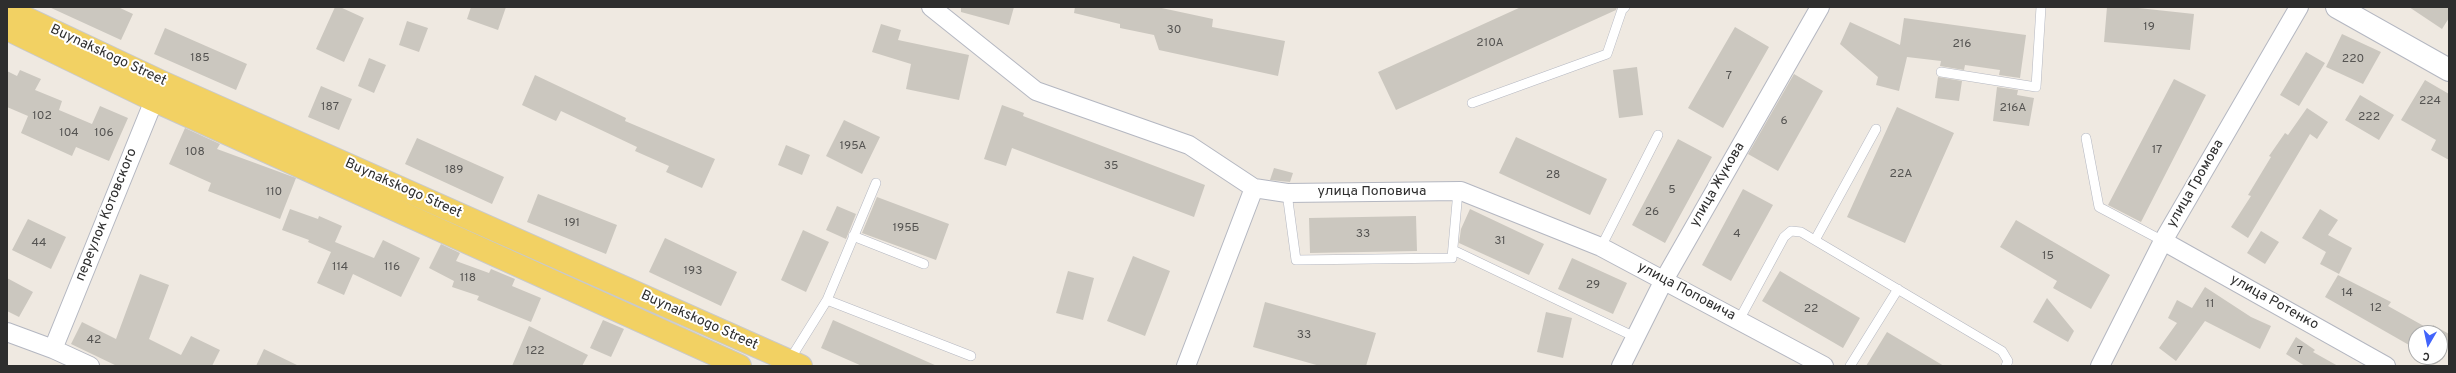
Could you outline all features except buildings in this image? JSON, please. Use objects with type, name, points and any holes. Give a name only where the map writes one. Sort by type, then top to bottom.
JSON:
[{"type":"main road","points":[[2337,7],[2449,70]]},
{"type":"main road","points":[[2363,7],[2449,56]]},
{"type":"main road","name":"Buynakskogo Street","points":[[7,9],[157,91],[740,366]]},
{"type":"main road","name":"Buynakskogo Street","points":[[7,29],[157,91],[792,364]]},
{"type":"street","name":"улица Поповича","points":[[931,7],[1036,91],[1188,145],[1254,188],[1287,193],[1458,192],[1602,247],[1824,366]]},
{"type":"street","name":"улица Жукова","points":[[1621,366],[1664,280],[1820,7]]},
{"type":"street","name":"улица Громова","points":[[2100,366],[2163,241],[2299,7]]},
{"type":"street","name":"переулок Котовского","points":[[53,349],[157,91]]},
{"type":"street","points":[[1186,366],[1254,188]]},
{"type":"street","name":"улица Ротенко","points":[[2163,241],[2386,366]]},
{"type":"street","points":[[7,332],[53,349],[90,366]]},
{"type":"lane","points":[[1472,103],[1607,54],[1622,10],[1625,7]]},
{"type":"lane","points":[[1941,72],[2036,87],[2041,7]]},
{"type":"lane","points":[[1815,240],[1876,129]]},
{"type":"lane","points":[[1602,247],[1658,135]]},
{"type":"lane","points":[[2086,138],[2099,207],[2163,241]]},
{"type":"lane","points":[[792,364],[827,300],[876,183]]},
{"type":"lane","points":[[1287,193],[1296,260],[1452,258],[1458,192]]},
{"type":"lane","points":[[1739,320],[1784,237],[1792,231],[1801,232],[2002,351],[2008,361],[2006,366]]},
{"type":"lane","points":[[853,236],[924,264]]},
{"type":"lane","points":[[1453,250],[1635,337]]},
{"type":"lane","points":[[1850,366],[1898,289]]},
{"type":"lane","points":[[827,300],[971,356]]}]
